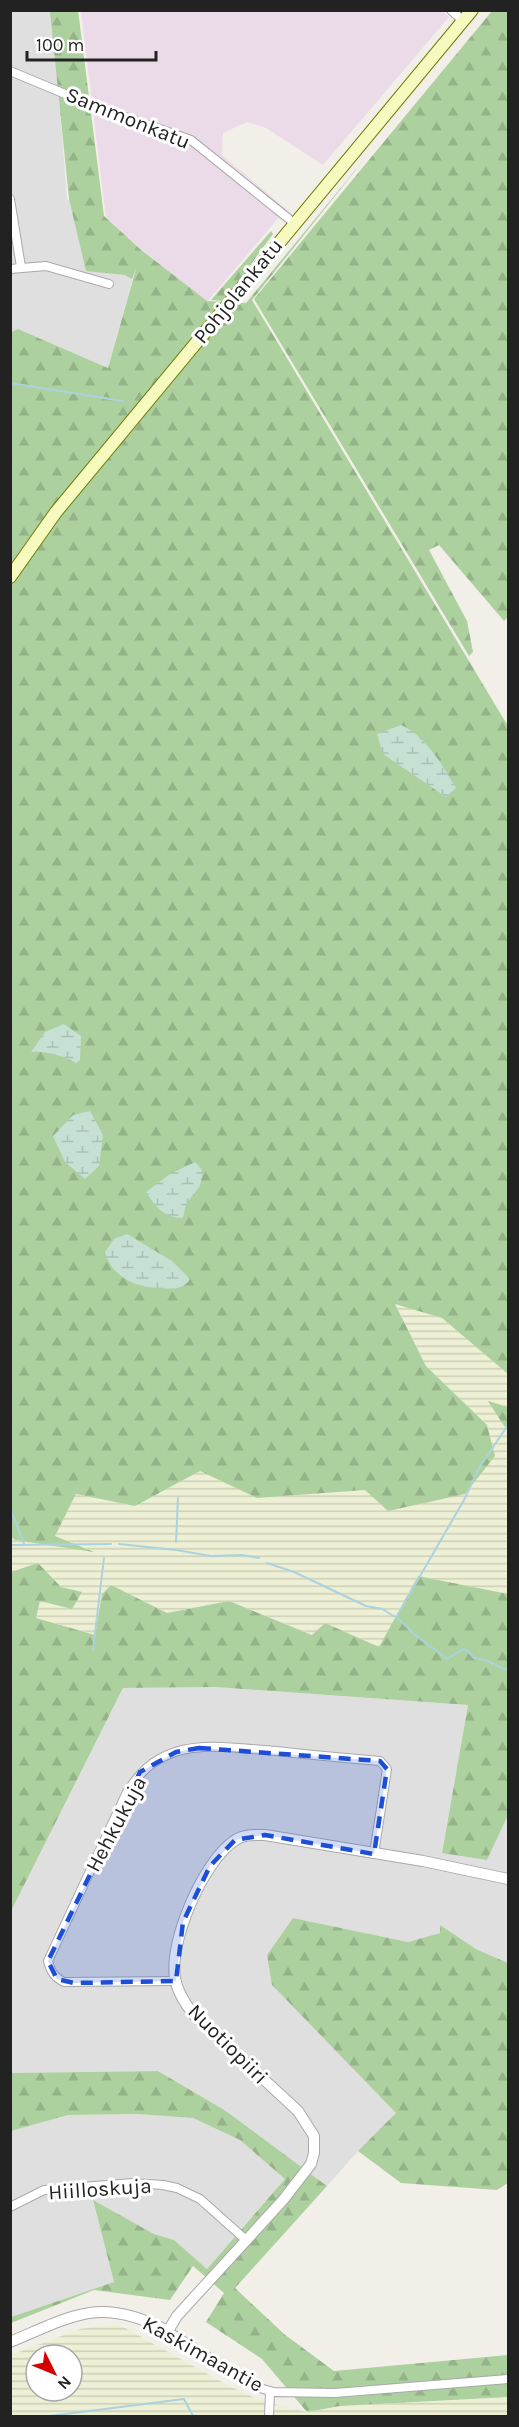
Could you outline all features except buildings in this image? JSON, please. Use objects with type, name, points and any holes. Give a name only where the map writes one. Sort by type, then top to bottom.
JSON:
[{"type":"main road","name":"Pohjolankatu","points":[[10,577],[56,512],[472,10]]},
{"type":"street","points":[[451,10],[463,21]]},
{"type":"street","name":"Sammonkatu","points":[[10,71],[94,106],[191,140],[294,223]]},
{"type":"street","points":[[10,199],[21,267]]},
{"type":"street","points":[[10,269],[46,266],[109,284]]},
{"type":"street","name":"Hehkukuja","points":[[176,1981],[64,1982],[57,1979],[48,1961],[127,1792],[141,1772],[156,1761],[176,1752],[199,1748],[241,1748],[380,1761],[387,1769],[374,1854]]},
{"type":"street","name":"Nuotiopiiri","points":[[168,2331],[177,2316],[305,2174],[314,2152],[314,2136],[298,2110],[194,2015],[186,2005],[176,1981],[176,1949],[183,1922],[210,1866],[235,1840],[248,1835],[265,1835],[423,1861],[508,1879]]},
{"type":"street","name":"Hiilloskuja","points":[[10,2207],[44,2190],[133,2183],[163,2185],[177,2188],[200,2199],[246,2240]]},
{"type":"street","name":"Kaskimaantie","points":[[10,2342],[87,2312],[108,2311],[146,2320],[168,2331],[238,2376],[270,2391],[288,2394],[335,2393],[508,2379]]},
{"type":"street","points":[[269,2416],[270,2391]]},
{"type":"highlighted area","points":[[199,1748],[380,1761],[387,1769],[374,1854],[265,1835],[235,1840],[210,1866],[183,1922],[176,1981],[74,1983],[57,1979],[48,1961],[140,1772],[176,1752]]},
{"type":"shaded area","points":[[441,10],[449,17],[323,165],[266,128],[247,122],[223,133],[222,155],[286,209],[207,302],[106,218],[81,11]]},
{"type":"shaded area","points":[[11,11],[52,11],[67,199],[106,218],[141,249],[108,368],[19,330],[11,332]]},
{"type":"shaded area","points":[[215,1687],[468,1705],[442,1852],[487,1860],[508,1815],[508,1963],[476,1949],[441,1926],[441,1933],[408,1942],[293,1918],[272,1985],[397,2113],[358,2151],[327,2186],[226,2111],[158,2071],[11,2073],[10,1911],[123,1688]]},
{"type":"shaded area","points":[[137,2114],[193,2118],[240,2140],[286,2178],[207,2269],[174,2240],[154,2234],[93,2201],[114,2282],[11,2317],[10,2131],[68,2115]]},
{"type":"green space","points":[[78,10],[104,216],[140,249],[207,301],[246,303],[367,156],[252,300],[508,726],[508,1374],[442,1318],[395,1304],[426,1366],[487,1425],[495,1456],[465,1494],[388,1511],[365,1490],[257,1498],[200,1471],[135,1506],[76,1494],[55,1536],[94,1552],[15,1540],[11,1537],[11,332],[18,329],[108,368],[136,269],[132,279],[125,275],[86,271],[69,199],[50,11]]},
{"type":"green space","points":[[492,11],[508,11],[508,617],[504,621],[439,545],[429,550],[467,621],[473,652],[469,656],[254,299]]},
{"type":"green space","points":[[271,231],[273,234],[224,301],[211,300]]},
{"type":"green space","points":[[401,725],[426,744],[445,770],[456,788],[446,797],[383,754],[377,734]]},
{"type":"green space","points":[[64,1024],[81,1036],[80,1060],[76,1063],[54,1054],[31,1052],[45,1032]]},
{"type":"green space","points":[[90,1111],[103,1135],[99,1166],[85,1179],[65,1162],[53,1136],[73,1115]]},
{"type":"green space","points":[[195,1162],[203,1171],[200,1186],[186,1204],[183,1218],[170,1216],[157,1206],[146,1192],[170,1174]]},
{"type":"green space","points":[[127,1234],[172,1261],[190,1279],[184,1285],[169,1289],[143,1286],[119,1274],[108,1261],[105,1252],[114,1239]]},
{"type":"green space","points":[[395,1303],[442,1318],[508,1374],[508,1407],[489,1402],[504,1426],[508,1428],[508,1594],[418,1576],[379,1647],[325,1623],[313,1635],[229,1601],[167,1613],[111,1585],[102,1594],[96,1635],[36,1618],[40,1601],[81,1592],[61,1587],[38,1563],[11,1572],[11,1537],[15,1540],[90,1550],[55,1536],[76,1494],[135,1506],[200,1471],[257,1498],[365,1490],[495,1456],[487,1425],[426,1366]]},
{"type":"green space","points":[[488,1401],[508,1407],[508,1428],[504,1426]]},
{"type":"green space","points":[[38,1563],[61,1587],[82,1592],[72,1609],[40,1601],[36,1618],[95,1635],[102,1594],[111,1585],[167,1613],[229,1601],[312,1635],[325,1623],[379,1647],[418,1576],[508,1594],[508,1815],[487,1860],[442,1853],[468,1705],[215,1687],[123,1688],[11,1911],[11,1572]]},
{"type":"green space","points":[[293,1918],[408,1942],[440,1933],[440,1925],[476,1949],[508,1963],[508,2183],[497,2190],[401,2183],[358,2151],[396,2113],[272,1985],[267,1955]]},
{"type":"green space","points":[[158,2071],[226,2111],[327,2186],[235,2288],[284,2334],[334,2371],[508,2355],[508,2397],[340,2406],[307,2412],[262,2359],[206,2322],[224,2293],[193,2266],[170,2300],[94,2290],[11,2323],[11,2317],[114,2282],[93,2200],[154,2234],[174,2240],[207,2269],[285,2179],[240,2140],[193,2118],[137,2114],[68,2115],[11,2131],[11,2073]]},
{"type":"green space","points":[[118,2324],[229,2386],[262,2401],[307,2412],[340,2406],[508,2397],[508,2416],[11,2416],[11,2355],[24,2350],[24,2403],[84,2403],[84,2343],[43,2343],[80,2329]]},
{"type":"waterway","points":[[10,383],[123,401]]},
{"type":"waterway","points":[[397,1616],[464,1500],[479,1468],[508,1425]]},
{"type":"waterway","points":[[176,1542],[178,1498]]},
{"type":"waterway","points":[[10,1507],[24,1544]]},
{"type":"waterway","points":[[10,1545],[111,1544]]},
{"type":"waterway","points":[[119,1544],[211,1556],[242,1555],[259,1558]]},
{"type":"waterway","points":[[93,1650],[104,1558]]},
{"type":"waterway","points":[[267,1563],[294,1572],[366,1606],[382,1609],[399,1619],[414,1634],[447,1659],[463,1649],[474,1658],[483,1659],[508,1670]]},
{"type":"waterway","points":[[49,2416],[184,2399],[193,2416]]}]
